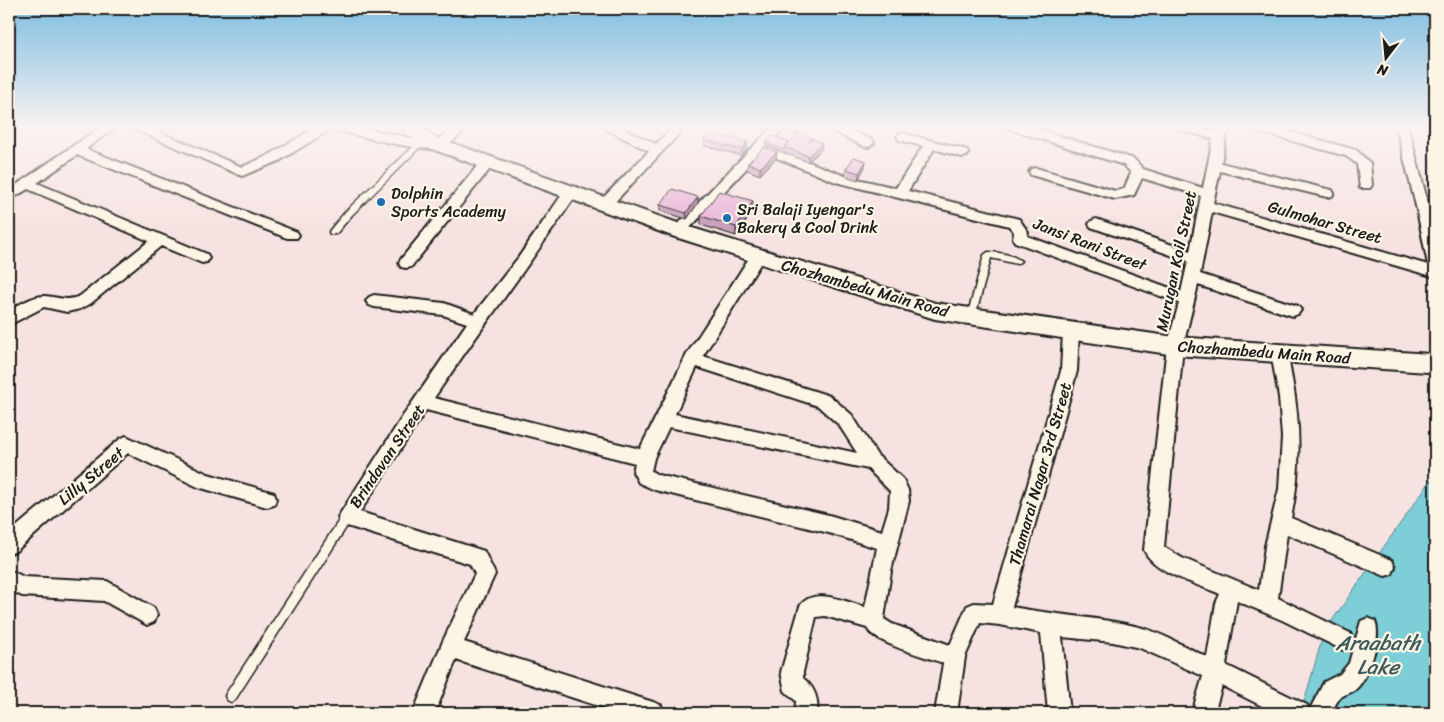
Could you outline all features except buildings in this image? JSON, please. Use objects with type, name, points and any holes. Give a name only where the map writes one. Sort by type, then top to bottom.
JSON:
[{"type":"street","points":[[9,196],[61,160]]},
{"type":"street","points":[[101,160],[292,235]]},
{"type":"street","points":[[213,160],[242,172],[270,160]]},
{"type":"street","name":"Chozhambedu Main Road","points":[[480,160],[679,231],[935,311],[1175,346],[1434,363]]},
{"type":"street","points":[[605,204],[648,160]]},
{"type":"street","points":[[679,231],[748,160]]},
{"type":"street","name":"Jansi Rani Street","points":[[792,160],[841,179],[1014,222],[1021,232],[1020,239],[1187,300]]},
{"type":"street","points":[[899,194],[921,160]]},
{"type":"street","name":"Gulmohar Street","points":[[1122,160],[1129,162],[1138,172],[1207,200],[1435,272]]},
{"type":"street","name":"Murugan Koil Street","points":[[1215,160],[1187,300],[1175,346],[1154,550],[1159,556],[1231,590]]},
{"type":"street","points":[[1359,160],[1363,163],[1365,184]]},
{"type":"street","points":[[1411,160],[1424,210],[1435,265]]},
{"type":"street","points":[[406,263],[488,162]]},
{"type":"street","points":[[1214,165],[1327,193]]},
{"type":"street","points":[[1036,172],[1116,195],[1129,192],[1138,172]]},
{"type":"street","points":[[26,183],[202,258]]},
{"type":"street","name":"Brindavan Street","points":[[450,648],[485,574],[477,557],[347,517],[478,321],[523,262],[571,192]]},
{"type":"street","points":[[1096,224],[1195,258]]},
{"type":"street","points":[[9,319],[23,309],[43,301],[67,306],[75,305],[85,300],[160,240]]},
{"type":"street","points":[[758,256],[694,359],[645,458],[642,472],[645,477],[655,482],[829,524],[888,542]]},
{"type":"street","points":[[1191,277],[1293,310]]},
{"type":"street","points":[[374,301],[444,309],[478,321]]},
{"type":"street","name":"Thamarai Nagar 3rd Street","points":[[1000,614],[1068,371],[1071,331]]},
{"type":"street","points":[[1267,604],[1280,522],[1288,489],[1291,437],[1287,397],[1279,353]]},
{"type":"street","points":[[694,359],[824,401],[839,411],[851,426],[873,462],[893,478],[900,492],[899,505],[888,542],[874,620],[876,625],[886,632],[955,657]]},
{"type":"street","points":[[423,402],[645,458]]},
{"type":"street","points":[[664,419],[859,461],[873,462]]},
{"type":"street","name":"Lilly Street","points":[[9,545],[126,444],[204,481],[268,499]]},
{"type":"street","points":[[1280,522],[1384,566]]},
{"type":"street","points":[[9,579],[22,586],[106,591],[147,615]]},
{"type":"street","points":[[1203,713],[1215,671],[1226,603],[1231,590],[1267,604],[1343,640]]},
{"type":"street","points":[[806,713],[808,702],[806,694],[793,683],[792,672],[807,613],[811,607],[825,606],[874,620]]},
{"type":"street","points":[[946,713],[955,657],[974,613],[1000,614],[1051,625],[1113,632],[1140,638],[1215,671],[1299,713]]},
{"type":"street","points":[[1051,625],[1059,713]]},
{"type":"street","points":[[1319,713],[1332,690],[1348,682],[1358,669],[1366,643],[1368,628]]},
{"type":"street","points":[[424,713],[450,648],[653,713]]},
{"type":"lane","points":[[333,232],[349,213],[412,160]]},
{"type":"lane","points":[[971,317],[988,256],[994,255],[1017,261]]},
{"type":"lane","points":[[231,696],[347,517]]},
{"type":"water","name":"Araabath Lake","points":[[1435,474],[1435,713],[1301,713],[1324,632]]},
{"type":"place","name":"Dolphin Sports Academy","points":[[381,202]]},
{"type":"place","name":"Sri Balaji Iyengar's Bakery & Cool Drink","points":[[727,218]]}]
